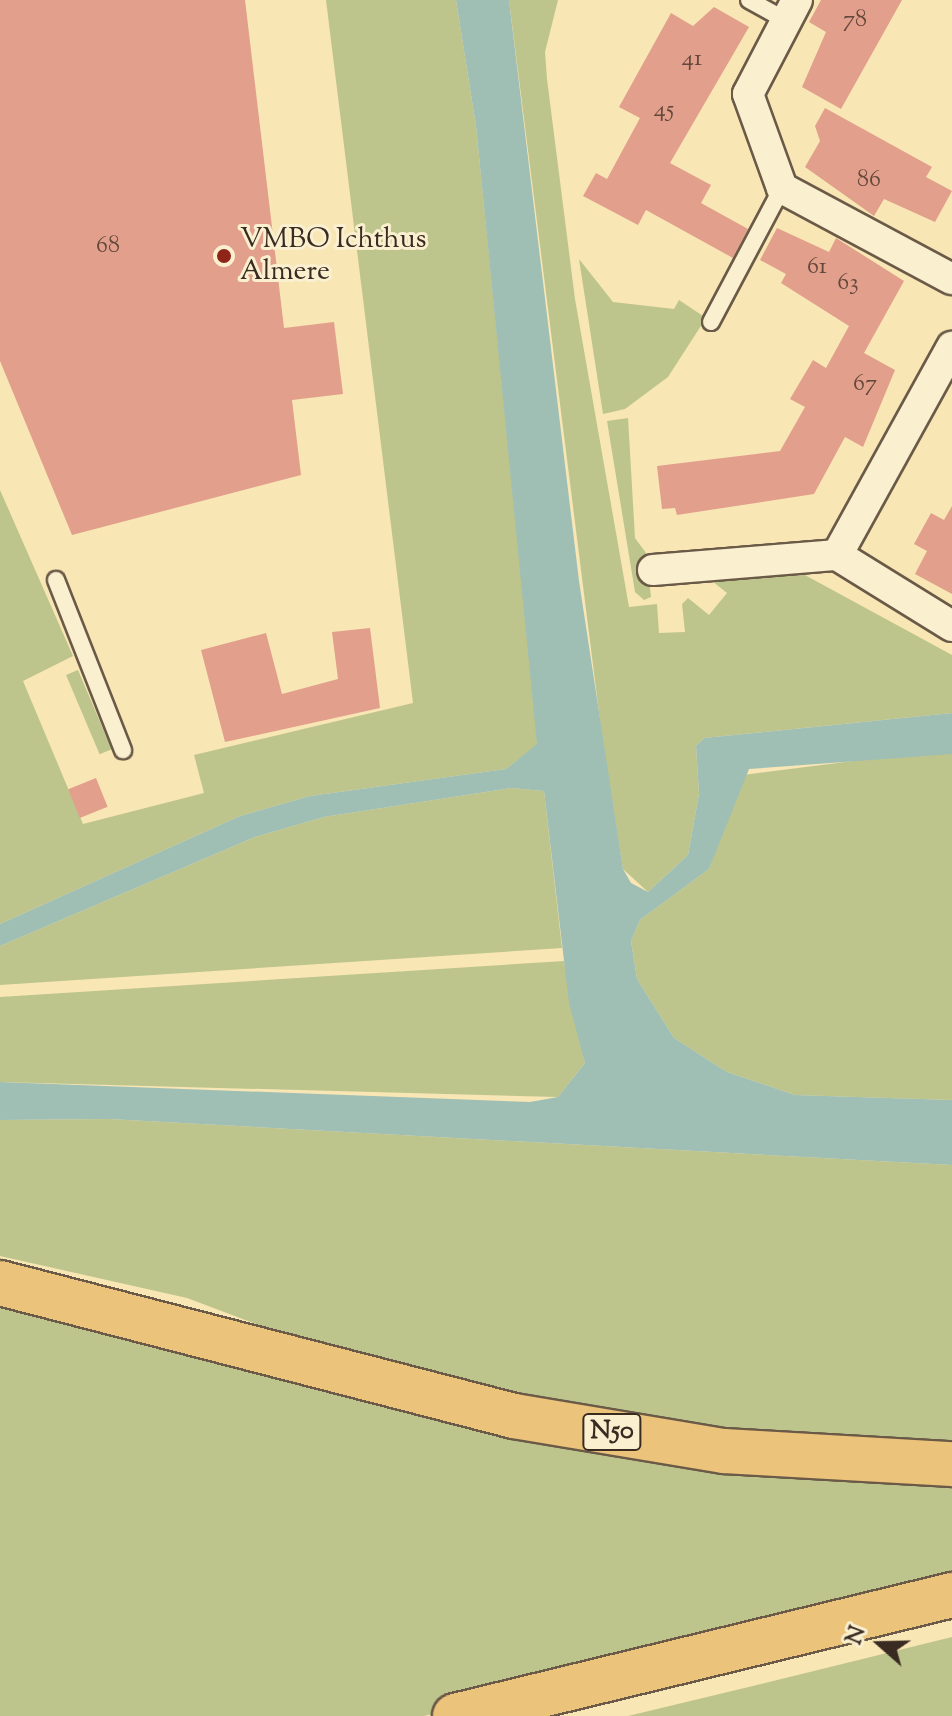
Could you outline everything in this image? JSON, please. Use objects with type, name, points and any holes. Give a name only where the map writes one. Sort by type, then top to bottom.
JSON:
[{"type":"highway","name":"N50","points":[[0,1283],[514,1416],[724,1451],[952,1464]]},
{"type":"highway","points":[[455,1716],[952,1595]]},
{"type":"highway","points":[[549,1716],[952,1619]]},
{"type":"street","points":[[792,11],[748,94],[782,188],[952,279]]},
{"type":"street","points":[[837,555],[952,347]]},
{"type":"street","points":[[653,570],[837,555],[952,626]]},
{"type":"lane","points":[[749,0],[792,11]]},
{"type":"lane","points":[[711,322],[782,188]]},
{"type":"lane","points":[[56,580],[123,750]]},
{"type":"green space","points":[[326,0],[456,0],[476,126],[538,744],[506,769],[310,796],[240,816],[0,924],[0,490],[73,656],[23,681],[83,824],[204,793],[194,755],[413,703]]},
{"type":"green space","points":[[509,0],[558,0],[545,52],[547,79],[575,299],[629,607],[657,604],[659,633],[685,632],[682,604],[688,598],[709,615],[727,593],[707,577],[801,565],[803,574],[952,655],[952,713],[704,738],[696,746],[699,794],[688,855],[648,892],[623,869],[603,744]]},
{"type":"green space","points":[[579,259],[613,302],[674,309],[679,300],[706,318],[668,377],[625,409],[603,414]]},
{"type":"green space","points":[[628,418],[635,538],[646,553],[651,597],[644,600],[635,592],[607,421]]},
{"type":"green space","points":[[78,670],[112,749],[100,754],[66,675]]},
{"type":"green space","points":[[940,750],[952,754],[952,1100],[795,1095],[727,1072],[674,1038],[637,979],[631,941],[640,920],[709,869],[743,775]]},
{"type":"green space","points":[[511,788],[544,791],[562,948],[0,985],[0,946],[255,837],[324,817]]},
{"type":"green space","points":[[564,961],[585,1063],[558,1097],[0,1082],[0,997]]},
{"type":"green space","points":[[109,1119],[952,1165],[952,1452],[621,1423],[306,1343],[187,1298],[0,1256],[0,1120]]},
{"type":"green space","points":[[0,1308],[176,1352],[952,1474],[952,1588],[424,1716],[0,1716]]},
{"type":"green space","points":[[952,1637],[952,1716],[628,1716],[761,1684]]},
{"type":"water","points":[[456,0],[509,0],[579,581],[623,869],[631,883],[648,892],[688,855],[699,794],[696,746],[704,738],[952,713],[952,754],[749,769],[709,869],[640,920],[631,941],[637,979],[674,1038],[727,1072],[795,1095],[952,1100],[952,1165],[109,1119],[0,1120],[0,1082],[530,1102],[558,1097],[585,1063],[569,1003],[544,791],[511,788],[324,817],[255,837],[0,946],[0,924],[240,816],[310,796],[506,769],[537,744],[476,126]]},
{"type":"building","points":[[0,0],[245,0],[284,328],[334,322],[343,394],[292,400],[301,475],[72,535],[0,361]]},
{"type":"building","points":[[821,0],[902,0],[841,109],[802,87],[826,32],[809,22]]},
{"type":"building","points":[[714,7],[749,27],[670,163],[711,185],[701,203],[748,229],[733,258],[646,210],[638,225],[583,196],[596,173],[607,179],[640,118],[619,107],[671,13],[693,26]]},
{"type":"building","points":[[825,108],[932,167],[926,177],[952,191],[935,222],[884,199],[874,216],[805,167],[820,141],[815,126]]},
{"type":"building","points":[[777,228],[829,252],[836,238],[904,281],[864,353],[895,370],[863,447],[845,437],[814,494],[677,515],[675,508],[662,509],[657,466],[780,451],[805,407],[790,399],[813,360],[826,368],[849,326],[781,283],[786,274],[760,260]]},
{"type":"building","points":[[952,506],[952,594],[915,574],[927,551],[914,544],[931,513],[944,520]]},
{"type":"building","points":[[370,628],[380,708],[225,742],[201,650],[266,633],[282,694],[338,679],[332,632]]},
{"type":"building","points":[[96,778],[108,807],[80,818],[68,789]]},
{"type":"place","name":"VMBO Ichthus Almere","points":[[224,256]]}]
